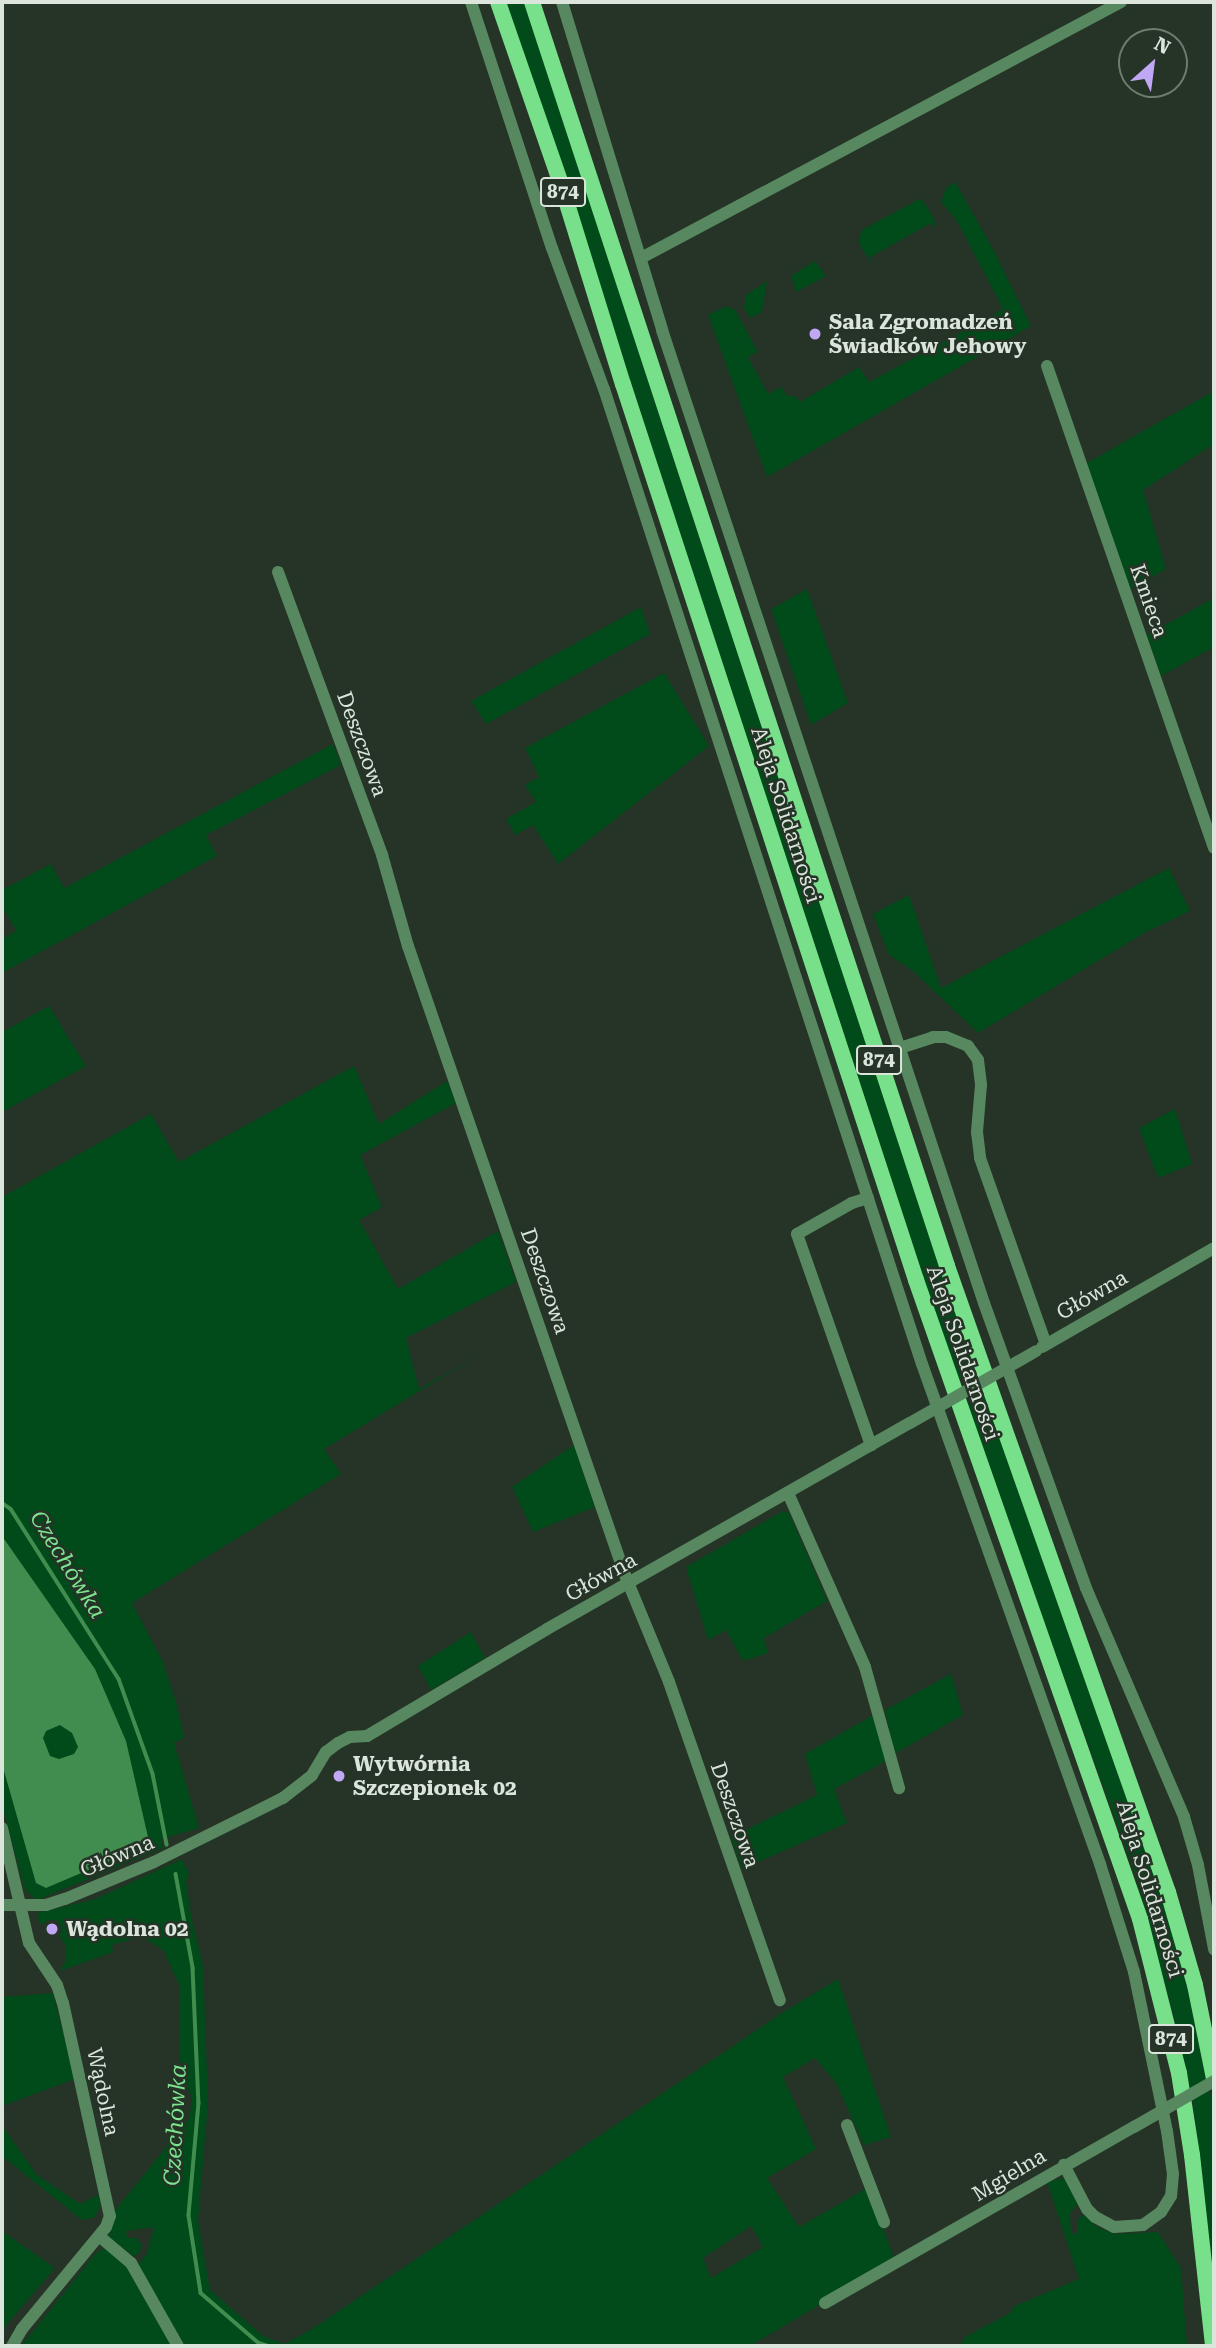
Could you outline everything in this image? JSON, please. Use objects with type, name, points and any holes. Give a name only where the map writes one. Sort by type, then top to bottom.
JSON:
[{"type":"main road","name":"Aleja Solidarności","points":[[498,2],[560,181],[623,384],[920,1292],[1138,1909],[1181,2086],[1196,2187],[1213,2346]]},
{"type":"main road","name":"Aleja Solidarności","points":[[532,2],[947,1266],[1168,1892],[1195,1985],[1214,2079]]},
{"type":"street","points":[[471,2],[544,225],[604,389],[955,1461],[1122,1933],[1157,2077],[1173,2174],[1171,2196],[1161,2212],[1143,2225],[1114,2227],[1095,2217],[1087,2209],[1063,2165]]},
{"type":"street","points":[[562,2],[641,258],[827,835],[984,1303],[1068,1541],[1184,1818],[1198,1865],[1214,1949]]},
{"type":"street","points":[[641,258],[1121,2]]},
{"type":"street","name":"Kmieca","points":[[1047,366],[1214,848]]},
{"type":"street","name":"Deszczowa","points":[[278,572],[382,855],[414,964],[629,1584],[669,1682],[780,2000]]},
{"type":"street","points":[[900,1048],[933,1037],[946,1037],[968,1046],[978,1060],[981,1085],[977,1132],[980,1158],[1041,1347]]},
{"type":"street","points":[[868,1198],[852,1203],[797,1234],[871,1445]]},
{"type":"street","name":"Główna","points":[[2,1905],[56,1902],[116,1878],[284,1798],[312,1775],[326,1752],[338,1743],[350,1737],[367,1736],[1214,1248]]},
{"type":"street","points":[[788,1493],[865,1667],[899,1788]]},
{"type":"street","name":"Wądolna","points":[[2,1828],[29,1943],[57,1984],[74,2046],[110,2216],[99,2236]]},
{"type":"street","name":"Mgielna","points":[[825,2304],[918,2253],[1063,2165],[1134,2127],[1214,2079]]},
{"type":"street","points":[[847,2125],[884,2222]]},
{"type":"street","points":[[12,2346],[22,2329],[99,2236],[131,2263],[178,2346]]},
{"type":"shaded area","points":[[506,2],[524,2],[975,1370],[957,1380]]},
{"type":"shaded area","points":[[955,182],[993,249],[1031,326],[767,477],[708,315],[727,306],[735,310],[758,352],[748,357],[768,394],[781,387],[787,396],[795,396],[800,402],[859,367],[869,382],[1003,309],[957,221],[941,202],[946,188]]},
{"type":"shaded area","points":[[919,199],[924,202],[934,219],[936,230],[931,223],[870,257],[871,263],[858,242],[862,230]]},
{"type":"shaded area","points":[[815,261],[826,276],[796,292],[791,276]]},
{"type":"shaded area","points":[[767,281],[762,312],[750,318],[744,308],[746,295]]},
{"type":"shaded area","points":[[1214,391],[1214,444],[1143,490],[1166,569],[1131,589],[1085,464]]},
{"type":"shaded area","points":[[807,589],[848,703],[811,725],[771,609]]},
{"type":"shaded area","points":[[1214,598],[1214,647],[1161,676],[1147,635]]},
{"type":"shaded area","points":[[641,607],[650,634],[486,724],[471,701]]},
{"type":"shaded area","points":[[664,673],[709,746],[558,864],[533,825],[515,835],[506,819],[536,802],[525,785],[539,777],[525,748]]},
{"type":"shaded area","points":[[333,744],[341,765],[206,835],[217,856],[2,973],[2,940],[16,930],[2,907],[2,890],[51,864],[64,888]]},
{"type":"shaded area","points":[[1169,868],[1190,911],[1146,932],[978,1033],[913,971],[889,955],[873,914],[909,895],[941,988]]},
{"type":"shaded area","points":[[49,1006],[86,1066],[2,1112],[2,1032]]},
{"type":"shaded area","points":[[354,1066],[379,1124],[447,1081],[456,1103],[360,1155],[382,1207],[359,1220],[398,1289],[498,1231],[516,1282],[406,1338],[419,1389],[477,1356],[324,1449],[341,1474],[132,1603],[163,1662],[177,1705],[184,1738],[174,1743],[199,1828],[161,1839],[163,1848],[37,1900],[25,1890],[2,1805],[2,1197],[151,1114],[179,1162]]},
{"type":"shaded area","points":[[1175,1109],[1192,1164],[1158,1178],[1139,1128]]},
{"type":"shaded area","points":[[985,1395],[1161,1885],[1203,2045],[1214,2118],[1214,2294],[1193,2103],[1180,2039],[1134,1870],[965,1406]]},
{"type":"shaded area","points":[[574,1445],[595,1507],[533,1532],[512,1487]]},
{"type":"shaded area","points":[[783,1511],[789,1513],[827,1601],[764,1638],[768,1653],[743,1661],[726,1630],[708,1640],[686,1567]]},
{"type":"shaded area","points":[[2,1536],[95,1669],[126,1741],[148,1837],[140,1848],[46,1888],[36,1883],[2,1764]],"holes":[[[60,1725],[72,1733],[78,1747],[74,1754],[59,1759],[50,1756],[43,1738],[46,1731]]]},
{"type":"shaded area","points":[[471,1632],[485,1658],[431,1690],[418,1666]]},
{"type":"shaded area","points":[[951,1674],[963,1715],[894,1754],[885,1710]]},
{"type":"shaded area","points":[[875,1714],[888,1760],[834,1789],[847,1823],[742,1869],[731,1837],[817,1795],[805,1754]]},
{"type":"shaded area","points":[[182,1859],[189,1873],[186,1880],[191,1916],[203,1966],[208,2102],[198,2221],[210,2290],[263,2336],[284,2344],[312,2329],[782,2013],[838,1979],[891,2137],[864,2145],[836,2083],[815,2058],[783,2077],[816,2149],[767,2178],[799,2227],[867,2188],[895,2260],[750,2346],[185,2346],[138,2265],[147,2253],[154,2227],[126,2231],[127,2238],[136,2238],[142,2245],[139,2254],[133,2256],[110,2238],[109,2234],[117,2208],[189,2119],[192,2098],[179,2066],[179,1985],[164,1951],[142,1936],[112,1945],[113,1952],[60,1971],[65,1962],[65,1945],[57,1931],[39,1922],[37,1913],[95,1899]],"holes":[[[751,2226],[763,2247],[711,2278],[703,2258]]]},
{"type":"shaded area","points":[[53,1993],[75,2079],[2,2106],[2,1997]]},
{"type":"shaded area","points":[[2,2126],[37,2175],[80,2204],[99,2195],[101,2204],[95,2217],[82,2220],[2,2156]]},
{"type":"shaded area","points":[[1064,2178],[1078,2203],[1070,2214],[1071,2233],[1077,2234],[1077,2220],[1084,2215],[1097,2227],[1115,2234],[1158,2232],[1181,2268],[1187,2346],[960,2346],[965,2337],[1010,2313],[1015,2306],[1079,2279],[1047,2182]]},
{"type":"shaded area","points":[[2,2231],[55,2268],[2,2330]]},
{"type":"shaded area","points":[[105,2248],[127,2267],[171,2346],[21,2346],[96,2253]]},
{"type":"waterway","name":"Czechówka","points":[[2,1503],[11,1509],[119,1679],[153,1774],[167,1845]]},
{"type":"waterway","name":"Czechówka","points":[[176,1874],[193,1968],[199,2103],[189,2216],[201,2293],[259,2343],[268,2346]]},
{"type":"place","name":"Sala Zgromadzeń Świadków Jehowy","points":[[815,334]]},
{"type":"place","name":"Wytwórnia Szczepionek 02","points":[[339,1776]]},
{"type":"place","name":"Wądolna 02","points":[[52,1929]]}]
